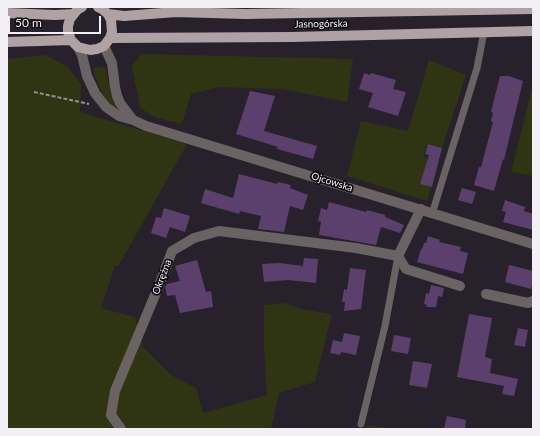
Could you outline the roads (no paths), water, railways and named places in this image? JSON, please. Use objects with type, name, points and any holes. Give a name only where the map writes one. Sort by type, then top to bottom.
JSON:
[{"type":"main road","points":[[75,43],[68,32],[68,26],[73,14],[82,7]]},
{"type":"main road","points":[[98,7],[108,14],[112,26],[107,42]]},
{"type":"main road","name":"Jasnogórska","points":[[108,14],[124,16],[176,12],[245,14],[533,9]]},
{"type":"main road","points":[[7,13],[54,15],[73,14]]},
{"type":"main road","name":"Jasnogórska","points":[[75,43],[90,50],[97,49],[107,42],[533,31]]},
{"type":"main road","points":[[7,42],[75,43]]},
{"type":"street","points":[[107,42],[112,62],[114,87],[120,103],[132,120]]},
{"type":"street","name":"Ojcowska","points":[[75,43],[82,55],[87,76],[95,93],[106,107],[119,116],[146,126],[533,244]]},
{"type":"street","points":[[421,209],[398,256],[406,269],[460,286]]},
{"type":"street","name":"Okrężna","points":[[121,429],[111,415],[115,390],[160,283],[172,250],[194,238],[220,231],[356,248],[398,256]]},
{"type":"street","points":[[486,294],[530,302]]},
{"type":"lane","points":[[432,214],[477,68],[484,32]]},
{"type":"lane","points":[[361,424],[385,326],[398,256]]}]
